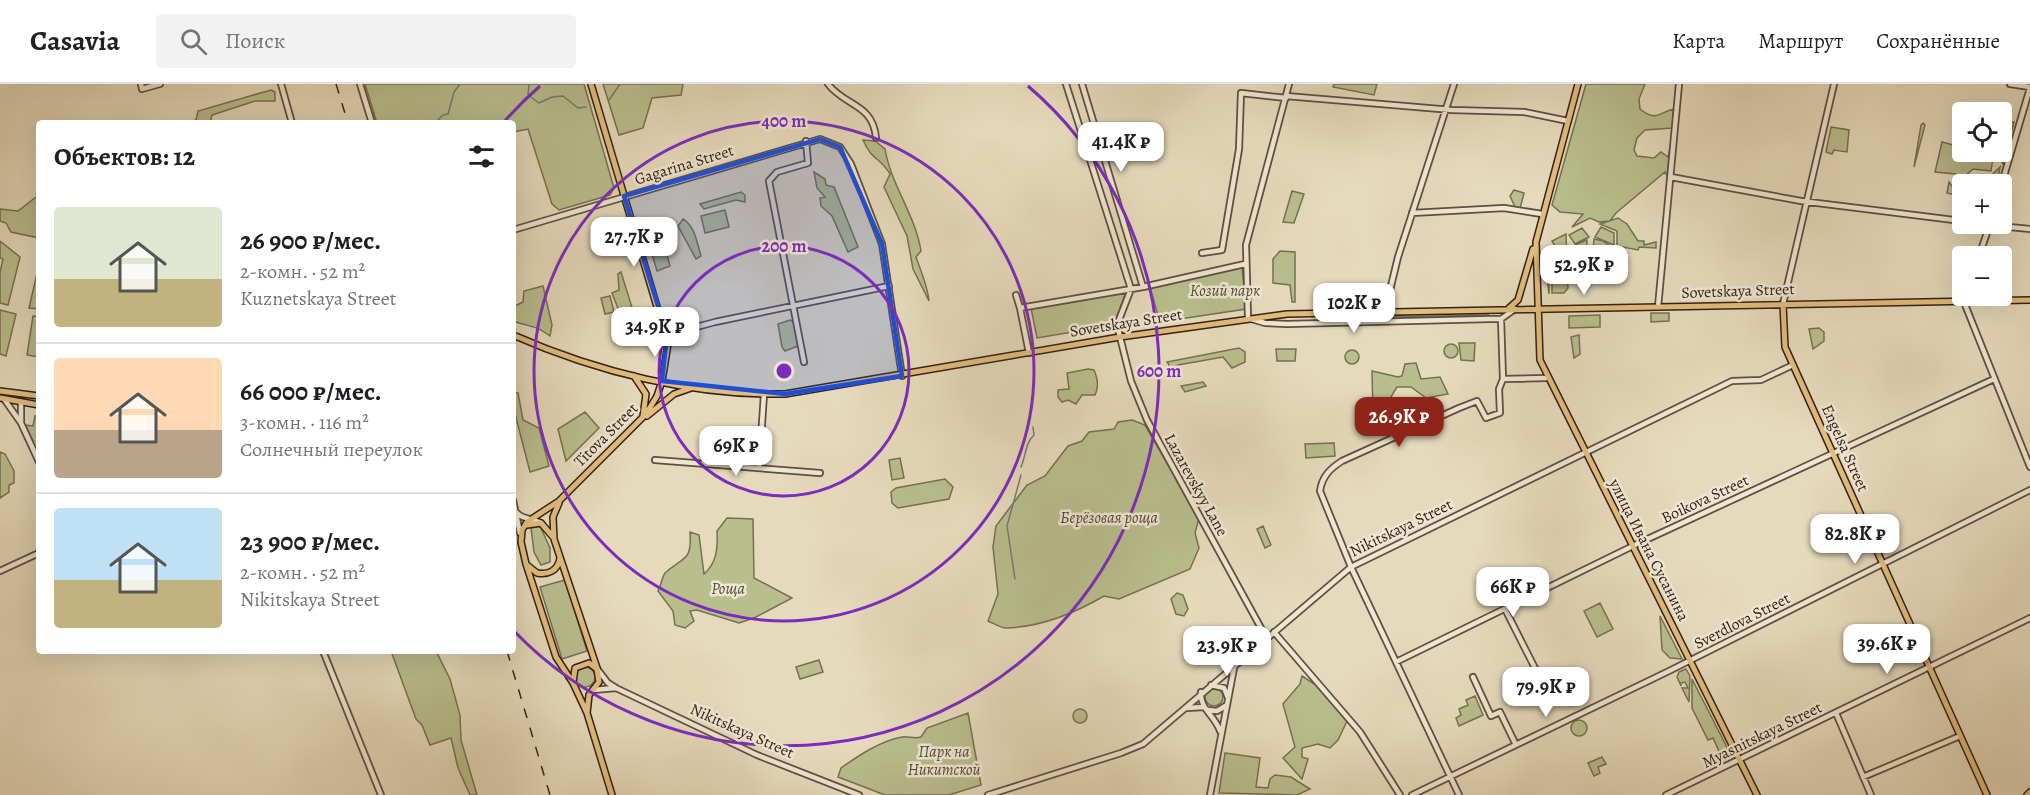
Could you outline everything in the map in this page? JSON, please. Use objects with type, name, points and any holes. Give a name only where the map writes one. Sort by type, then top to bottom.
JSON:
[{"type":"main road","points":[[591,84],[667,335]]},
{"type":"main road","points":[[1506,310],[1518,300],[1536,242],[1578,84]]},
{"type":"main road","points":[[1536,242],[1539,353],[1547,378]]},
{"type":"main road","name":"Sovetskaya Street","points":[[2012,301],[2030,300]]},
{"type":"main road","name":"Sovetskaya Street","points":[[527,343],[582,362],[662,381],[764,394],[801,393],[1120,337],[1248,318],[1385,311],[1952,302]]},
{"type":"main road","name":"Engelsa Street","points":[[1783,304],[1785,347],[1988,795]]},
{"type":"main road","name":"Titova Street","points":[[523,528],[559,501],[643,418],[652,406],[662,381],[667,335]]},
{"type":"main road","points":[[516,337],[527,343]]},
{"type":"main road","points":[[516,341],[527,343]]},
{"type":"main road","points":[[633,375],[646,394],[643,418]]},
{"type":"main road","name":"улица Ивана Сусанина","points":[[1547,378],[1757,795]]},
{"type":"main road","points":[[643,418],[655,411],[674,394],[697,387]]},
{"type":"main road","points":[[0,391],[36,396]]},
{"type":"main road","points":[[2,398],[36,404]]},
{"type":"main road","points":[[559,501],[553,517],[554,538],[598,669],[599,682],[586,702],[587,713]]},
{"type":"main road","points":[[554,538],[541,523],[523,528],[521,535],[526,564],[556,657],[587,713],[612,795]]},
{"type":"main road","points":[[526,564],[537,573],[549,573],[558,566],[560,556]]},
{"type":"main road","points":[[593,690],[583,691],[573,684],[572,673],[579,665],[589,663],[598,669]]},
{"type":"street","points":[[141,84],[142,89],[160,84]]},
{"type":"street","points":[[281,84],[291,120]]},
{"type":"street","points":[[360,84],[371,120]]},
{"type":"street","points":[[828,84],[859,107],[875,123],[876,138]]},
{"type":"street","points":[[1066,84],[1131,290],[1119,317],[1120,337]]},
{"type":"street","points":[[1082,84],[1143,287]]},
{"type":"street","points":[[1289,84],[1246,245],[1248,318],[1266,323],[1287,324],[1501,319],[1516,309]]},
{"type":"street","points":[[1385,311],[1412,213],[1454,84]]},
{"type":"street","points":[[1658,307],[1679,84]]},
{"type":"street","points":[[1783,304],[1834,84]]},
{"type":"street","points":[[2005,174],[2030,87],[2010,84]]},
{"type":"street","points":[[1202,253],[1222,250],[1239,149],[1241,93],[1446,109],[1524,112],[1568,121]]},
{"type":"street","name":"Gagarina Street","points":[[516,229],[806,141],[820,139],[840,147],[851,164],[882,244],[902,376]]},
{"type":"street","points":[[804,362],[769,181],[777,172],[808,164],[806,141]]},
{"type":"street","points":[[1671,177],[1806,202],[1952,220]]},
{"type":"street","points":[[1412,213],[1504,208],[1542,214]]},
{"type":"street","points":[[2012,227],[2030,229]]},
{"type":"street","points":[[1020,309],[1131,290],[1245,264]]},
{"type":"street","points":[[667,335],[889,286]]},
{"type":"street","points":[[1016,295],[1029,353]]},
{"type":"street","points":[[1966,306],[2030,467]]},
{"type":"street","points":[[1459,795],[1351,567],[1320,490],[1321,481],[1342,460],[1477,401],[1486,418],[1500,413],[1499,389],[1503,379],[1501,319]]},
{"type":"street","name":"Lazarevskyy Lane","points":[[1120,337],[1131,381],[1147,420],[1267,639]]},
{"type":"street","name":"Nikitskaya Street","points":[[988,795],[1133,749],[1351,567],[1732,381],[1761,380],[1793,365]]},
{"type":"street","points":[[1503,379],[1547,378]]},
{"type":"street","name":"Boikova Street","points":[[1396,662],[1632,546],[1994,379]]},
{"type":"street","points":[[759,468],[759,444],[765,415],[764,394]]},
{"type":"street","points":[[2,398],[21,423],[36,456]]},
{"type":"street","points":[[21,402],[21,423]]},
{"type":"street","points":[[655,460],[820,473]]},
{"type":"street","name":"Sverdlova Street","points":[[1412,795],[1690,661],[2030,490]]},
{"type":"street","points":[[516,510],[521,535]]},
{"type":"street","points":[[517,513],[522,518],[534,519],[541,523]]},
{"type":"street","points":[[0,571],[36,555]]},
{"type":"street","points":[[1505,609],[1543,684]]},
{"type":"street","name":"Myasnitskaya Street","points":[[1666,795],[2030,618]]},
{"type":"street","points":[[1274,632],[1360,732],[1400,795]]},
{"type":"street","points":[[324,654],[381,795]]},
{"type":"street","points":[[1210,795],[1234,667]]},
{"type":"street","points":[[598,669],[608,683],[616,688]]},
{"type":"street","points":[[1473,677],[1491,716],[1500,712],[1516,745]]},
{"type":"street","points":[[1208,686],[1220,686],[1228,698]]},
{"type":"street","points":[[593,690],[616,688]]},
{"type":"street","name":"Nikitskaya Street","points":[[616,688],[757,755],[859,795]]},
{"type":"street","points":[[1201,692],[1205,709],[1217,722],[1221,734]]},
{"type":"street","points":[[1184,708],[1217,711],[1227,705]]},
{"type":"street","points":[[1836,713],[1871,795]]},
{"type":"street","points":[[1863,777],[1960,736]]},
{"type":"highlighted area","points":[[820,139],[840,147],[882,244],[902,376],[785,394],[662,381],[667,335],[624,196],[806,141]]},
{"type":"green space","points":[[365,84],[584,84],[614,188],[610,195],[559,210],[552,204],[528,129],[516,131],[516,120],[376,120]]},
{"type":"green space","points":[[603,84],[683,84],[681,95],[652,98],[643,128],[619,135]]},
{"type":"green space","points":[[1334,84],[1377,84],[1374,95],[1333,87]]},
{"type":"green space","points":[[1586,84],[1645,84],[1639,99],[1640,109],[1655,116],[1674,109],[1672,128],[1645,130],[1637,138],[1634,150],[1637,156],[1654,158],[1661,152],[1668,157],[1672,141],[1668,178],[1665,172],[1616,213],[1610,221],[1599,222],[1590,218],[1572,227],[1583,214],[1560,212],[1552,205]]},
{"type":"green space","points":[[271,90],[275,92],[275,101],[255,101],[212,115],[211,120],[196,120],[198,111]]},
{"type":"green space","points":[[1923,123],[1925,125],[1914,167],[1921,125]]},
{"type":"green space","points":[[1831,127],[1849,130],[1847,152],[1834,150],[1832,154],[1826,152]]},
{"type":"green space","points":[[863,140],[875,141],[885,149],[892,175],[918,237],[921,251],[916,257],[929,301],[913,269],[907,236],[884,187],[890,174],[870,152]]},
{"type":"green space","points":[[1942,142],[1952,145],[1952,162],[1992,162],[1991,171],[1973,169],[1967,174],[1935,172]]},
{"type":"green space","points":[[814,172],[825,179],[826,185],[834,187],[858,247],[848,252],[832,216],[821,206],[820,198],[825,197],[817,188]]},
{"type":"green space","points":[[1949,182],[1952,186],[1952,194],[1947,193]]},
{"type":"green space","points":[[1514,190],[1524,193],[1520,209],[1515,207],[1510,196]]},
{"type":"green space","points":[[1292,191],[1304,194],[1294,223],[1283,222]]},
{"type":"green space","points":[[741,192],[745,195],[745,202],[736,200],[704,209],[700,204]]},
{"type":"green space","points":[[36,197],[36,237],[11,232],[6,223],[0,221],[0,209],[18,211]]},
{"type":"green space","points":[[725,210],[729,227],[705,233],[701,216]]},
{"type":"green space","points":[[1618,218],[1627,224],[1638,241],[1644,241],[1644,245],[1656,242],[1656,248],[1639,247],[1638,250],[1617,246],[1617,231],[1600,224]]},
{"type":"green space","points":[[683,219],[693,230],[697,240],[701,256],[696,259],[678,226]]},
{"type":"green space","points":[[1601,227],[1614,233],[1614,245],[1595,237]]},
{"type":"green space","points":[[1582,228],[1589,237],[1575,244],[1569,235]]},
{"type":"green space","points":[[661,233],[670,266],[657,271],[647,237]]},
{"type":"green space","points":[[1566,234],[1567,263],[1566,264],[1552,241]]},
{"type":"green space","points":[[1594,239],[1603,241],[1614,249],[1613,262],[1592,261]]},
{"type":"green space","points":[[1587,240],[1586,254],[1570,253],[1577,244]]},
{"type":"green space","points":[[0,241],[20,257],[8,305],[0,303],[0,272],[3,259],[0,258]]},
{"type":"green space","points":[[1548,250],[1549,253],[1549,294],[1544,251]]},
{"type":"green space","points":[[1280,251],[1295,252],[1295,302],[1292,302],[1290,285],[1273,283],[1273,259]]},
{"type":"green space","points":[[1552,253],[1567,275],[1568,288],[1564,293],[1552,293]]},
{"type":"green space","points":[[1569,255],[1590,256],[1591,261],[1572,263]]},
{"type":"green space","name":"Козий парк","points":[[1242,267],[1246,309],[1160,322],[1150,288]]},
{"type":"green space","points":[[621,272],[638,327],[622,319],[612,293],[619,290],[618,274]]},
{"type":"green space","points":[[36,278],[36,309],[29,308]]},
{"type":"green space","points":[[543,286],[552,325],[550,336],[536,328],[516,322],[516,306],[523,302],[524,291]]},
{"type":"green space","points":[[1126,292],[1115,322],[1109,326],[1037,338],[1031,308]]},
{"type":"green space","points":[[610,296],[614,312],[605,314],[601,298]]},
{"type":"green space","points":[[0,310],[16,314],[6,356],[0,354]]},
{"type":"green space","points":[[1489,312],[1488,315],[1387,317],[1391,314]]},
{"type":"green space","points":[[1651,313],[1669,313],[1669,321],[1651,322]]},
{"type":"green space","points":[[1600,315],[1600,327],[1569,328],[1569,316]]},
{"type":"green space","points":[[33,316],[36,316],[36,356],[27,355]]},
{"type":"green space","points":[[790,320],[794,322],[798,346],[785,351],[782,347],[778,324]]},
{"type":"green space","points":[[1819,328],[1824,332],[1824,341],[1813,349],[1809,329]]},
{"type":"green space","points":[[1579,335],[1580,354],[1574,358],[1571,337]]},
{"type":"green space","points":[[1459,343],[1475,343],[1474,361],[1461,360]]},
{"type":"green space","points":[[1451,344],[1456,346],[1458,351],[1456,356],[1451,358],[1446,356],[1444,351],[1446,346]]},
{"type":"green space","points":[[1239,348],[1245,352],[1245,362],[1232,368],[1223,357],[1178,365],[1173,371],[1167,362]]},
{"type":"green space","points":[[1276,349],[1296,349],[1295,361],[1277,361]]},
{"type":"green space","points":[[1352,350],[1357,352],[1359,357],[1357,362],[1352,364],[1347,362],[1345,357],[1347,352]]},
{"type":"green space","points":[[1416,363],[1421,379],[1440,377],[1448,394],[1426,398],[1411,387],[1397,387],[1386,405],[1387,412],[1373,414],[1372,371],[1398,377],[1402,376],[1405,364]]},
{"type":"green space","points":[[1094,370],[1096,377],[1095,395],[1082,395],[1076,404],[1068,400],[1062,402],[1058,397],[1058,390],[1069,389],[1067,373]]},
{"type":"green space","points":[[1203,382],[1206,386],[1185,392],[1181,386]]},
{"type":"green space","points":[[516,393],[518,393],[523,420],[539,428],[549,466],[530,472],[516,418]]},
{"type":"green space","points":[[585,412],[599,428],[566,461],[558,429]]},
{"type":"green space","points":[[36,416],[36,450],[24,425],[33,426]]},
{"type":"green space","name":"Берёзовая роща","points":[[1132,420],[1145,425],[1199,518],[1195,533],[1199,548],[1190,569],[1119,599],[1104,596],[1081,608],[1044,622],[1006,628],[988,621],[998,594],[993,547],[996,526],[1027,485],[1045,476],[1068,446],[1082,441],[1089,432],[1114,429],[1118,422]]},
{"type":"green space","points":[[1334,443],[1335,456],[1306,458],[1305,444]]},
{"type":"green space","points":[[0,452],[5,454],[14,471],[14,483],[9,485],[9,492],[0,498]]},
{"type":"green space","points":[[900,458],[904,478],[892,480],[889,460]]},
{"type":"green space","points":[[945,479],[953,487],[949,499],[898,508],[892,503],[891,492],[896,488]]},
{"type":"green space","name":"Роща","points":[[727,518],[753,519],[754,578],[792,598],[754,618],[739,623],[697,610],[690,611],[694,621],[685,628],[675,625],[673,611],[658,591],[664,575],[688,554],[690,532],[699,535],[704,574],[712,565],[716,554],[717,531]]},
{"type":"green space","points":[[540,526],[550,548],[550,562],[541,565],[534,552],[531,528]]},
{"type":"green space","points":[[1263,526],[1271,545],[1265,548],[1257,529]]},
{"type":"green space","points":[[565,580],[587,651],[562,659],[540,587]]},
{"type":"green space","points":[[1177,593],[1183,595],[1188,609],[1184,616],[1176,614],[1171,599]]},
{"type":"green space","points":[[1600,603],[1613,629],[1597,637],[1584,611]]},
{"type":"green space","points":[[1660,616],[1682,659],[1670,658],[1662,650]]},
{"type":"green space","points":[[392,654],[438,654],[450,679],[460,715],[461,740],[477,795],[470,795],[458,768],[451,738],[430,745],[422,725],[416,719]]},
{"type":"green space","points":[[819,660],[823,672],[800,679],[796,667]]},
{"type":"green space","points":[[585,667],[592,670],[595,677],[592,684],[585,687],[578,684],[575,677],[578,670]]},
{"type":"green space","points":[[1686,669],[1690,676],[1689,702],[1682,688],[1688,688],[1685,682],[1681,683],[1681,686],[1677,677],[1679,672]]},
{"type":"green space","points":[[1302,676],[1316,685],[1347,721],[1338,740],[1330,748],[1318,744],[1302,748],[1302,757],[1308,759],[1302,779],[1283,758],[1295,747],[1283,704],[1300,684]]},
{"type":"green space","points":[[1692,679],[1733,759],[1721,765],[1718,760],[1722,758],[1713,738],[1708,740],[1692,708]]},
{"type":"green space","points":[[1210,688],[1218,688],[1223,693],[1221,704],[1210,706],[1205,701],[1205,693]]},
{"type":"green space","points":[[1475,696],[1483,715],[1459,726],[1456,718],[1461,715],[1459,709],[1468,705],[1466,700]]},
{"type":"green space","points":[[1080,709],[1085,711],[1087,716],[1085,721],[1080,723],[1075,721],[1073,716],[1075,711]]},
{"type":"green space","name":"Парк на Никитской","points":[[968,713],[981,785],[949,795],[885,795],[838,777],[841,768],[878,745],[902,737],[921,737],[927,728]]},
{"type":"green space","points":[[1579,720],[1587,728],[1579,736],[1571,728]]},
{"type":"green space","points":[[1225,753],[1260,758],[1256,787],[1268,788],[1270,779],[1275,775],[1291,777],[1310,789],[1297,795],[1219,793]]},
{"type":"green space","points":[[1602,757],[1606,764],[1598,767],[1600,773],[1594,776],[1588,763]]},
{"type":"waterway","points":[[438,120],[448,114],[454,92],[460,84]]},
{"type":"waterway","points":[[529,84],[528,95],[539,103],[552,97],[563,96],[578,108],[586,107]]},
{"type":"waterway","points":[[609,100],[620,84]]},
{"type":"waterway","points":[[1021,467],[1027,446],[1034,435],[1033,427]]},
{"type":"waterway","points":[[1015,579],[1007,526],[1021,475]]},
{"type":"railway","points":[[336,84],[347,120]]},
{"type":"railway","points":[[508,654],[550,795]]}]
